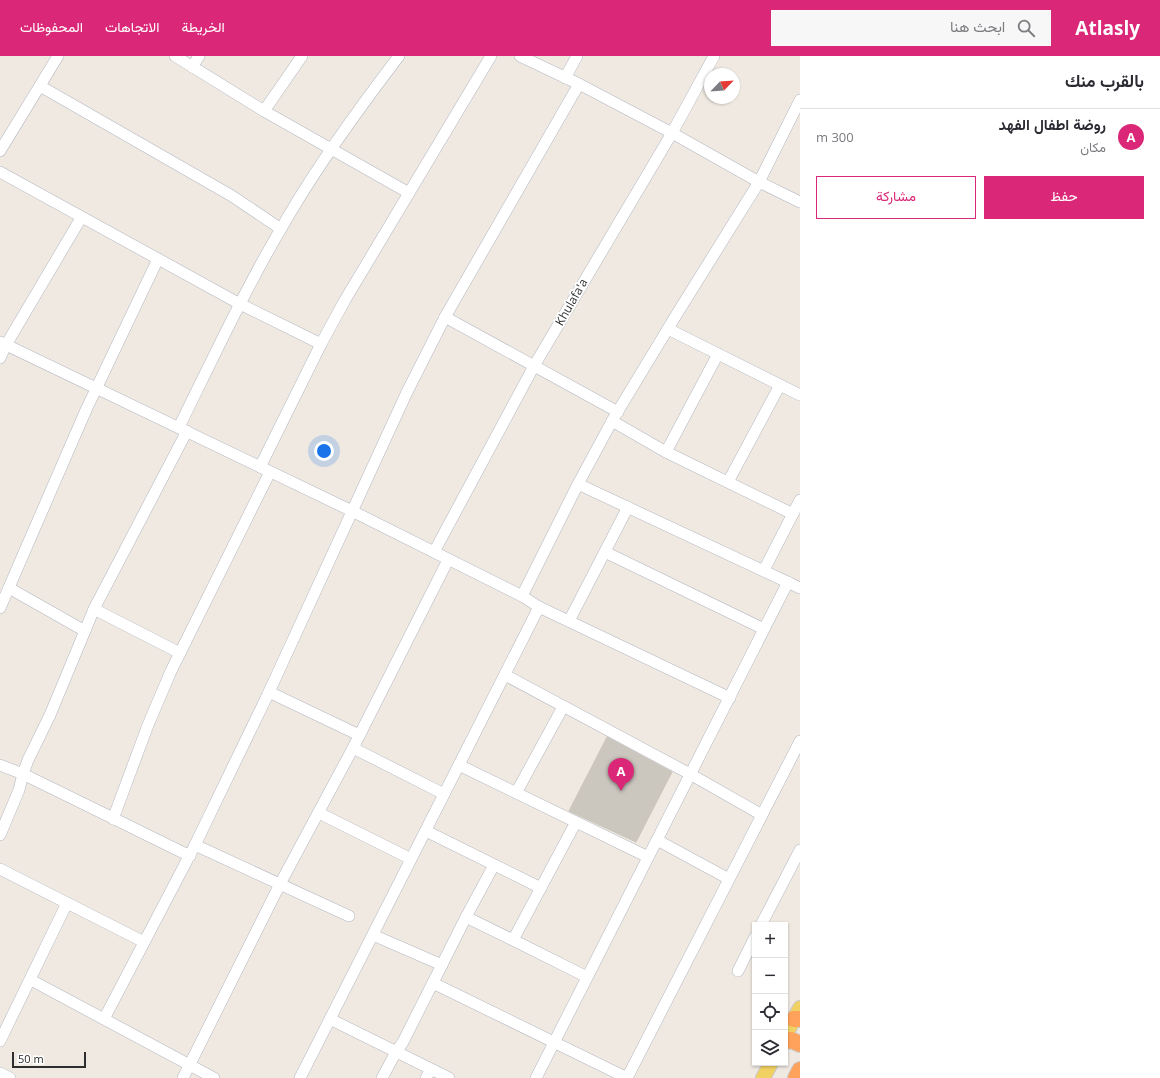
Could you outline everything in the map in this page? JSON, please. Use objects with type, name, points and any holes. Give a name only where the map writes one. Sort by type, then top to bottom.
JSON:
[{"type":"highway","points":[[788,1040],[791,1040],[800,1044]]},
{"type":"highway","points":[[796,1078],[800,1070]]},
{"type":"main road","points":[[788,1031],[798,1015]]},
{"type":"main road","points":[[763,1078],[769,1066]]},
{"type":"street","points":[[0,151],[58,56]]},
{"type":"street","points":[[175,56],[264,111],[409,193]]},
{"type":"street","points":[[192,67],[199,56]]},
{"type":"street","points":[[264,111],[302,56]]},
{"type":"street","points":[[0,835],[19,790],[23,774],[50,715],[94,609],[183,429],[240,304],[281,229],[330,149],[399,56]]},
{"type":"street","points":[[113,819],[148,725],[171,671],[265,469],[321,344],[345,300],[491,56]]},
{"type":"street","points":[[520,56],[578,84],[672,133],[760,182],[800,202]]},
{"type":"street","points":[[565,78],[577,56]]},
{"type":"street","name":"Khulafa'a","points":[[434,552],[534,366],[672,133],[714,56]]},
{"type":"street","points":[[104,1020],[196,845],[269,692],[407,392],[445,317],[578,84]]},
{"type":"street","points":[[40,86],[232,196],[281,229]]},
{"type":"street","points":[[522,596],[578,484],[615,416],[760,182],[796,119],[800,100]]},
{"type":"street","points":[[1,175],[58,203],[81,218],[240,304],[321,344]]},
{"type":"street","points":[[0,358],[3,343],[81,218]]},
{"type":"street","points":[[0,608],[96,389],[158,259]]},
{"type":"street","points":[[445,317],[534,366],[615,416],[666,452],[793,514]]},
{"type":"street","points":[[668,329],[800,395]]},
{"type":"street","points":[[3,343],[96,389],[352,510],[448,560],[522,596],[539,607],[730,698]]},
{"type":"street","points":[[666,452],[718,354]]},
{"type":"street","points":[[728,482],[780,385]]},
{"type":"street","points":[[578,484],[800,588]]},
{"type":"street","points":[[764,570],[800,500]]},
{"type":"street","points":[[569,621],[628,507]]},
{"type":"street","points":[[605,552],[764,629]]},
{"type":"street","points":[[183,1078],[280,884],[353,748],[448,560]]},
{"type":"street","points":[[536,1078],[788,582]]},
{"type":"street","points":[[9,588],[85,631]]},
{"type":"street","points":[[300,1078],[539,607]]},
{"type":"street","points":[[94,609],[180,653]]},
{"type":"street","points":[[505,676],[690,774],[762,815]]},
{"type":"street","points":[[269,692],[359,734]]},
{"type":"street","points":[[516,793],[563,707]]},
{"type":"street","points":[[433,983],[627,1078],[800,741]]},
{"type":"street","points":[[353,748],[444,794]]},
{"type":"street","points":[[0,765],[23,774],[190,856]]},
{"type":"street","points":[[459,765],[648,857]]},
{"type":"street","points":[[319,813],[411,859]]},
{"type":"street","points":[[514,940],[576,822]]},
{"type":"street","points":[[426,831],[541,888]]},
{"type":"street","points":[[657,840],[729,879]]},
{"type":"street","points":[[196,845],[349,916]]},
{"type":"street","points":[[763,922],[800,850]]},
{"type":"street","points":[[382,1078],[403,1042],[494,865]]},
{"type":"street","points":[[0,869],[144,942]]},
{"type":"street","points":[[0,1041],[31,980],[67,903]]},
{"type":"street","points":[[466,917],[587,977]]},
{"type":"street","points":[[373,935],[442,965]]},
{"type":"street","points":[[738,971],[752,943]]},
{"type":"street","points":[[31,980],[214,1078]]},
{"type":"street","points":[[330,1019],[396,1052],[428,1073],[449,1078]]},
{"type":"building","points":[[607,737],[672,772],[636,842],[569,811]]},
{"type":"place","name":"روضة اطفال الفهد","points":[[621,791]]}]
